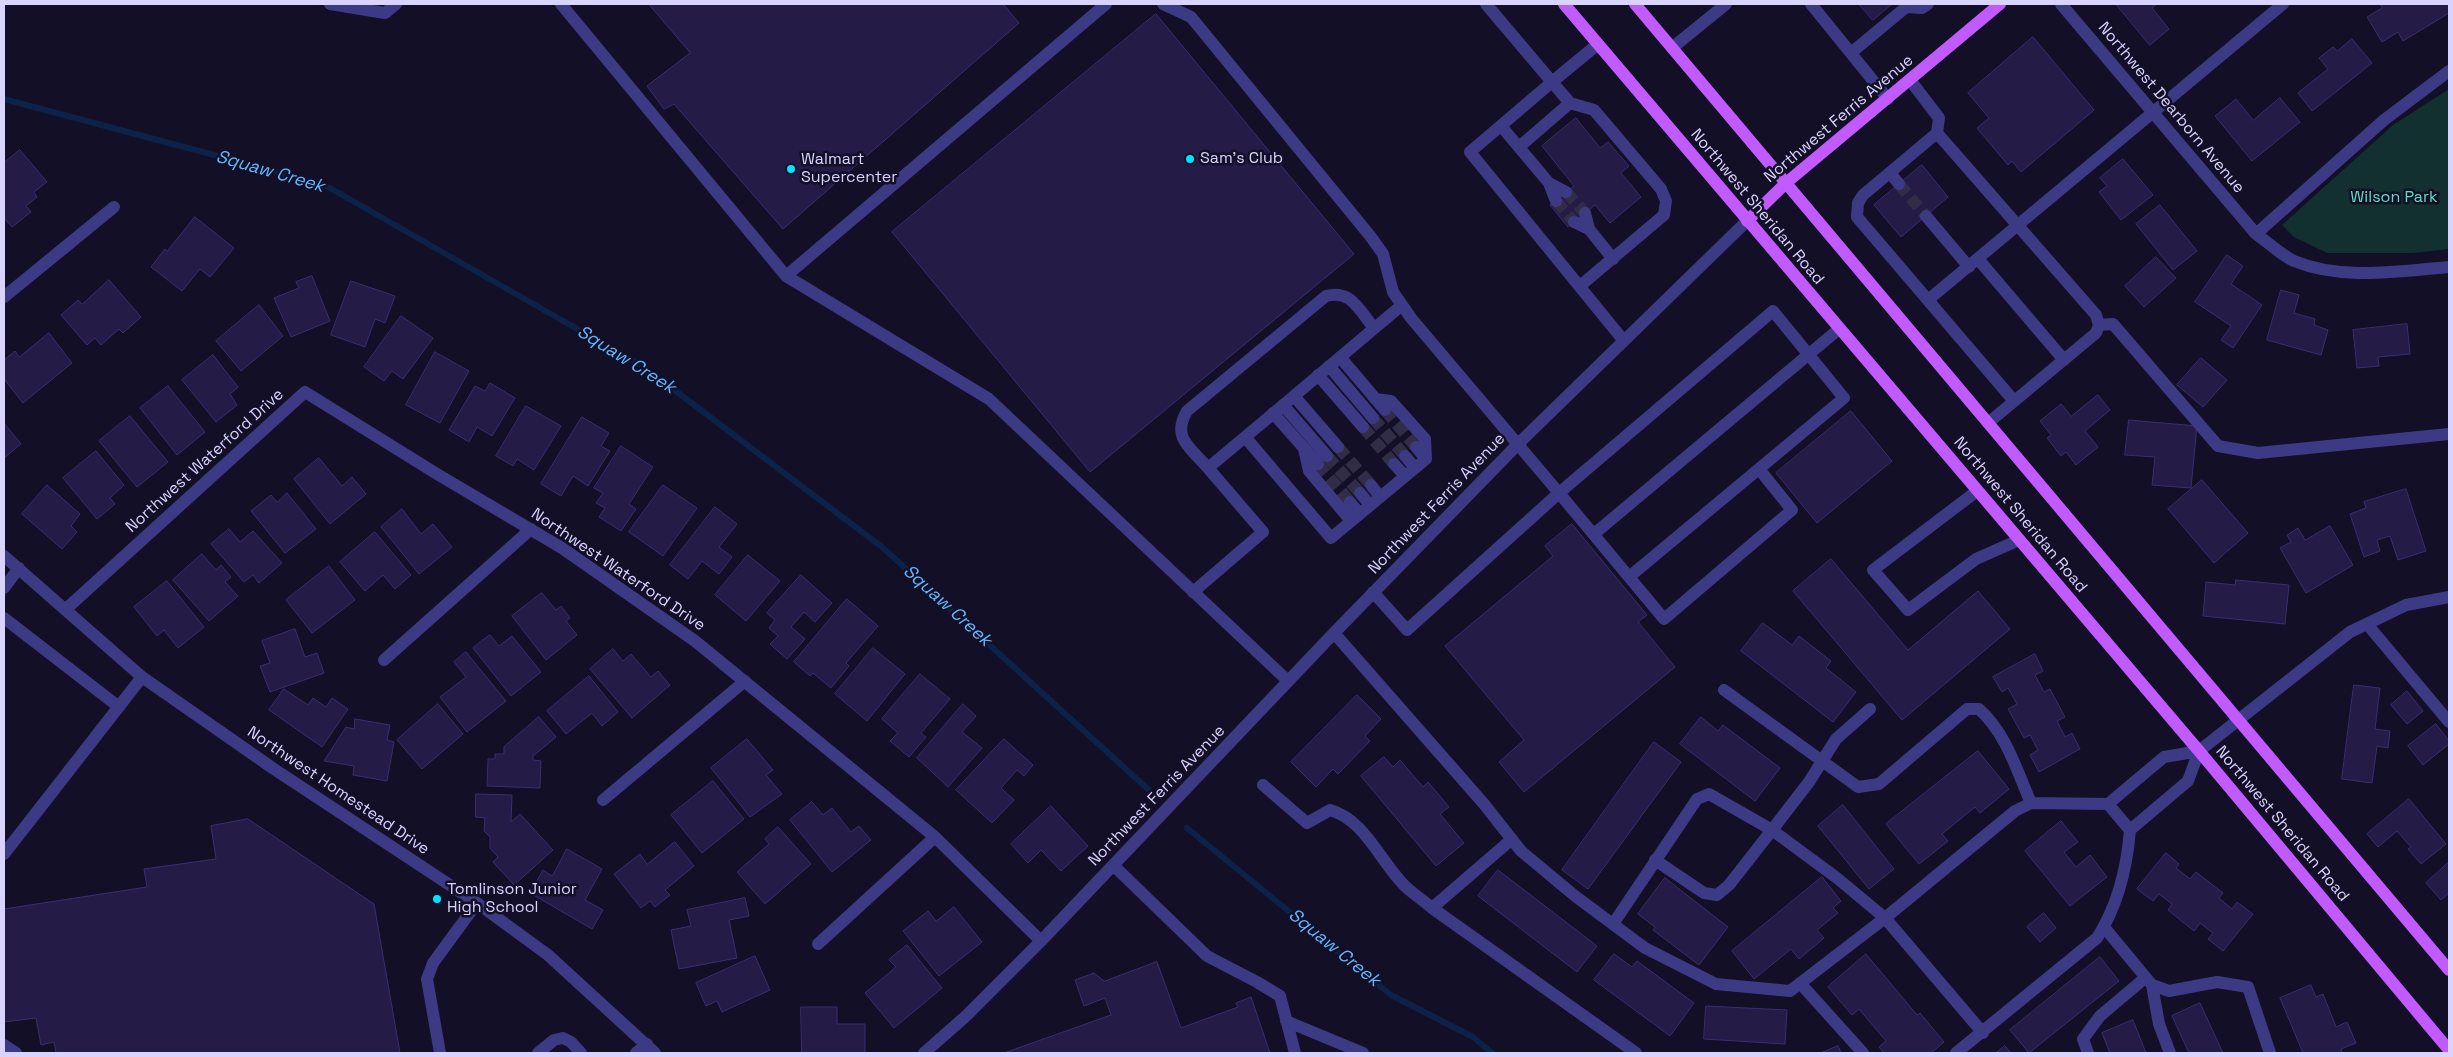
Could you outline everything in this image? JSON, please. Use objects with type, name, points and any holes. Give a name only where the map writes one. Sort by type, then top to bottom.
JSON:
[{"type":"main road","name":"Northwest Sheridan Road","points":[[1564,4],[2199,751],[2449,1050]]},
{"type":"main road","name":"Northwest Sheridan Road","points":[[1635,4],[2449,970]]},
{"type":"main road","name":"Northwest Ferris Avenue","points":[[1747,220],[1786,183],[2000,4]]},
{"type":"street","points":[[330,4],[385,13],[396,4]]},
{"type":"street","points":[[561,4],[786,276],[988,399],[1288,681]]},
{"type":"street","points":[[786,276],[1106,4]]},
{"type":"street","points":[[1163,4],[1191,17],[1371,237],[1383,254],[1393,292],[1410,318],[1519,443],[1664,619],[1792,510],[1759,469]]},
{"type":"street","points":[[1486,4],[1570,103],[1594,110],[1661,189],[1666,201],[1664,215],[1580,286]]},
{"type":"street","points":[[1672,48],[1726,4]]},
{"type":"street","points":[[1811,4],[1852,52],[1888,99]]},
{"type":"street","points":[[1852,52],[1908,5],[1922,8],[1928,4]]},
{"type":"street","name":"Northwest Dearborn Avenue","points":[[2061,4],[2256,234],[2292,260],[2328,272],[2364,273],[2449,267]]},
{"type":"street","points":[[1928,300],[2284,4]]},
{"type":"street","points":[[1598,44],[1470,152],[1624,340]]},
{"type":"street","points":[[2256,234],[2384,120],[2449,71]]},
{"type":"street","points":[[1910,80],[1940,118],[1938,133],[1863,195],[1858,202],[1857,217],[2014,401]]},
{"type":"street","points":[[1519,146],[1570,103]]},
{"type":"street","points":[[1501,126],[1561,196]]},
{"type":"street","points":[[1938,133],[2096,316],[2099,326],[2096,333],[1988,423]]},
{"type":"street","points":[[1890,173],[1899,184]]},
{"type":"street","points":[[4,297],[114,207]]},
{"type":"street","points":[[1585,213],[1589,229],[1613,259]]},
{"type":"street","points":[[1926,216],[1974,263],[2064,360]]},
{"type":"street","name":"Northwest Ferris Avenue","points":[[924,1053],[966,1016],[1041,941],[1334,633],[1519,443],[1747,220]]},
{"type":"street","points":[[1574,222],[1589,229]]},
{"type":"street","points":[[1193,592],[1263,532],[1180,436],[1180,423],[1187,411],[1326,296],[1336,293],[1346,295],[1374,328]]},
{"type":"street","points":[[1208,468],[1402,305]]},
{"type":"street","points":[[1374,592],[1407,630],[1559,493],[1772,311],[1844,398],[1629,577]]},
{"type":"street","points":[[2099,326],[2113,324],[2218,446],[2258,453],[2449,434]]},
{"type":"street","points":[[1594,534],[1840,329]]},
{"type":"street","points":[[1340,357],[1385,410]]},
{"type":"street","points":[[1329,366],[1374,418]]},
{"type":"street","points":[[1318,375],[1363,427]]},
{"type":"street","name":"Northwest Waterford Drive","points":[[66,609],[305,392],[562,548],[679,630],[745,681],[935,837],[1041,941]]},
{"type":"street","points":[[1294,396],[1338,447]]},
{"type":"street","points":[[1375,399],[1391,401],[1424,439],[1426,459]]},
{"type":"street","points":[[1278,409],[1304,448],[1309,472],[1355,518]]},
{"type":"street","points":[[1278,409],[1322,460],[1304,448]]},
{"type":"street","points":[[1245,437],[1330,538],[1426,459]]},
{"type":"street","points":[[1416,447],[1426,459]]},
{"type":"street","points":[[1405,456],[1415,468]]},
{"type":"street","points":[[1394,464],[1405,476]]},
{"type":"street","points":[[1370,485],[1380,497]]},
{"type":"street","points":[[1977,491],[1873,570],[1908,610],[1976,560],[2019,540]]},
{"type":"street","points":[[1355,518],[1355,498],[1370,505]]},
{"type":"street","points":[[384,660],[531,529]]},
{"type":"street","name":"Northwest Homestead Drive","points":[[4,556],[142,677],[274,769],[365,827],[477,903],[548,955],[651,1049]]},
{"type":"street","points":[[4,588],[19,568]]},
{"type":"street","points":[[1334,633],[1484,804],[1521,851],[1612,924],[1645,948],[1716,984],[1790,992],[1885,918],[2015,811],[2032,803],[2108,804],[2164,757],[2199,751],[2350,632],[2406,605],[2449,597]]},
{"type":"street","points":[[4,618],[119,707]]},
{"type":"street","points":[[2367,624],[2449,722]]},
{"type":"street","points":[[4,854],[142,677]]},
{"type":"street","points":[[603,800],[745,681]]},
{"type":"street","points":[[1724,690],[1858,787],[1879,784],[1966,709],[1979,709],[1992,720],[2003,739],[2032,803]]},
{"type":"street","points":[[1655,860],[1704,893],[1717,894],[1729,885],[1809,782],[1836,739],[1870,709]]},
{"type":"street","points":[[1956,1053],[1983,1033],[2097,938],[2104,927],[2120,887],[2128,851],[2130,830],[2188,780],[2199,751]]},
{"type":"street","points":[[1263,786],[1307,823],[1330,810],[1343,814],[1354,824],[1407,888],[1432,908],[1636,1053]]},
{"type":"street","points":[[1612,924],[1697,799],[1709,794],[1772,830],[1885,918],[1983,1033]]},
{"type":"street","points":[[2108,804],[2130,830]]},
{"type":"street","points":[[818,944],[935,837]]},
{"type":"street","points":[[1432,908],[1512,839]]},
{"type":"street","points":[[1113,865],[1207,956],[1280,996],[1295,1053]]},
{"type":"street","points":[[440,1053],[427,979],[434,963],[477,903]]},
{"type":"street","points":[[2104,927],[2148,981],[2168,991],[2218,982],[2248,987],[2270,1053]]},
{"type":"street","points":[[2088,1053],[2083,1039],[2100,1016],[2148,981]]},
{"type":"street","points":[[2148,981],[2159,1024],[2170,1053]]},
{"type":"street","points":[[1800,983],[1863,1053]]},
{"type":"street","points":[[1286,1020],[1362,1053]]},
{"type":"street","points":[[538,1053],[554,1040],[563,1038],[572,1042],[581,1053]]},
{"type":"street","points":[[4,1045],[16,1053]]},
{"type":"street","points":[[636,1053],[651,1049]]},
{"type":"green space","name":"Wilson Park","points":[[2449,89],[2449,249],[2413,253],[2327,253],[2294,237],[2282,225],[2393,125]]},
{"type":"building","name":"Walmart Supercenter","points":[[649,4],[1003,4],[1019,23],[783,229],[674,104],[664,109],[647,86],[690,53]]},
{"type":"building","points":[[1859,4],[1892,4],[1873,20]]},
{"type":"building","points":[[2116,4],[2157,4],[2152,8],[2169,29],[2150,45]]},
{"type":"building","points":[[2380,4],[2449,4],[2449,13],[2403,41],[2398,32],[2382,42],[2367,17],[2382,8]]},
{"type":"building","points":[[1156,14],[1354,254],[1090,472],[892,232]]},
{"type":"building","points":[[2033,37],[2094,110],[2021,172],[2012,161],[2008,165],[1977,128],[1989,118],[1968,93]]},
{"type":"building","points":[[2352,39],[2372,63],[2312,111],[2298,93],[2328,69],[2319,58],[2333,47],[2337,51]]},
{"type":"building","points":[[2280,98],[2300,122],[2252,161],[2215,116],[2236,99],[2253,120]]},
{"type":"building","points":[[1576,118],[1600,148],[1608,142],[1629,166],[1621,173],[1641,197],[1610,223],[1595,205],[1568,227],[1550,205],[1574,186],[1542,146]]},
{"type":"building","points":[[20,150],[47,182],[34,192],[37,197],[26,206],[31,212],[12,227],[4,218],[4,163]]},
{"type":"building","points":[[2123,159],[2153,195],[2121,220],[2099,192],[2107,186],[2100,178]]},
{"type":"building","points":[[1922,165],[1948,197],[1901,237],[1874,205]]},
{"type":"building","points":[[2160,205],[2197,251],[2173,270],[2136,224]]},
{"type":"building","points":[[195,217],[234,248],[210,277],[200,269],[182,291],[151,267]]},
{"type":"building","points":[[2227,255],[2243,266],[2231,284],[2262,305],[2233,348],[2221,340],[2231,326],[2195,302]]},
{"type":"building","points":[[2156,257],[2176,278],[2144,307],[2125,286]]},
{"type":"building","points":[[312,276],[330,321],[291,337],[274,298],[299,288],[296,282]]},
{"type":"building","points":[[109,280],[141,317],[123,333],[119,329],[101,345],[95,338],[87,345],[61,315],[78,300],[82,304]]},
{"type":"building","points":[[351,281],[395,296],[385,323],[375,319],[365,347],[331,335]]},
{"type":"building","points":[[2281,290],[2299,295],[2294,313],[2315,319],[2314,325],[2328,330],[2321,355],[2267,340]]},
{"type":"building","points":[[259,305],[283,336],[241,371],[216,341]]},
{"type":"building","points":[[401,316],[433,338],[403,379],[392,371],[384,381],[364,367]]},
{"type":"building","points":[[2407,324],[2410,354],[2378,357],[2379,366],[2357,368],[2353,330]]},
{"type":"building","points":[[49,333],[72,363],[23,403],[4,379],[4,360],[15,351],[19,357]]},
{"type":"building","points":[[435,352],[469,371],[440,423],[406,405]]},
{"type":"building","points":[[213,355],[238,387],[230,394],[237,405],[216,422],[182,380]]},
{"type":"building","points":[[2201,358],[2227,380],[2203,407],[2177,385]]},
{"type":"building","points":[[490,383],[515,398],[492,436],[477,427],[469,442],[449,430],[475,386],[485,391]]},
{"type":"building","points":[[168,386],[205,432],[177,455],[140,408]]},
{"type":"building","points":[[2098,395],[2110,410],[2085,431],[2098,447],[2076,465],[2066,452],[2061,456],[2047,438],[2051,435],[2040,421],[2061,404],[2071,416]]},
{"type":"building","points":[[526,406],[561,426],[534,470],[517,459],[513,466],[496,456]]},
{"type":"building","points":[[1851,411],[1892,461],[1817,523],[1776,473]]},
{"type":"building","points":[[130,416],[168,462],[137,487],[99,441]]},
{"type":"building","points":[[582,417],[609,433],[601,446],[610,451],[588,486],[573,476],[561,496],[541,484]]},
{"type":"building","points":[[2129,420],[2197,426],[2191,488],[2152,485],[2155,457],[2125,455]]},
{"type":"building","points":[[4,423],[21,444],[4,458]]},
{"type":"building","points":[[621,446],[653,467],[629,504],[636,509],[621,531],[599,517],[605,508],[596,503],[603,493],[594,488]]},
{"type":"building","points":[[96,451],[124,485],[110,498],[115,504],[97,519],[63,478]]},
{"type":"building","points":[[319,458],[342,486],[352,477],[366,494],[330,524],[294,479]]},
{"type":"building","points":[[2202,480],[2248,533],[2214,563],[2168,509]]},
{"type":"building","points":[[47,485],[80,514],[71,526],[77,532],[62,549],[22,514]]},
{"type":"building","points":[[663,485],[697,508],[663,556],[629,532]]},
{"type":"building","points":[[2406,489],[2426,551],[2398,560],[2390,536],[2377,540],[2380,551],[2364,557],[2350,514],[2366,508],[2364,502]]},
{"type":"building","points":[[287,493],[316,529],[285,553],[251,511],[271,495],[277,502]]},
{"type":"building","points":[[715,507],[737,524],[719,547],[732,557],[719,574],[702,561],[688,579],[670,565]]},
{"type":"building","points":[[402,509],[421,534],[433,524],[452,547],[419,574],[381,527]]},
{"type":"building","points":[[1572,524],[1647,615],[1638,622],[1675,667],[1524,792],[1499,762],[1524,740],[1445,646],[1553,556],[1545,546]]},
{"type":"building","points":[[2330,526],[2353,565],[2306,593],[2280,548],[2291,542],[2287,535],[2298,528],[2305,540]]},
{"type":"building","points":[[229,529],[240,542],[253,531],[282,563],[259,583],[253,575],[244,582],[211,544]]},
{"type":"building","points":[[375,532],[411,575],[395,589],[383,575],[365,591],[340,562]]},
{"type":"building","points":[[202,554],[216,570],[221,565],[231,577],[225,582],[238,596],[209,621],[173,580]]},
{"type":"building","points":[[748,555],[780,581],[746,621],[715,595]]},
{"type":"building","points":[[1831,559],[1908,650],[1978,591],[2010,629],[1902,720],[1793,591]]},
{"type":"building","points":[[329,566],[355,600],[312,633],[286,600]]},
{"type":"building","points":[[801,575],[832,603],[815,622],[804,612],[791,627],[805,639],[787,659],[770,644],[778,636],[769,628],[775,620],[767,613]]},
{"type":"building","points":[[2236,580],[2289,585],[2285,624],[2203,616],[2206,582],[2235,585]]},
{"type":"building","points":[[167,581],[204,627],[178,648],[164,630],[157,636],[134,607]]},
{"type":"building","points":[[542,593],[556,610],[561,606],[570,618],[566,621],[577,635],[546,660],[512,616]]},
{"type":"building","points":[[847,599],[878,626],[846,663],[849,666],[831,688],[813,673],[810,676],[794,662]]},
{"type":"building","points":[[1763,623],[1792,645],[1799,636],[1831,661],[1826,668],[1856,692],[1833,722],[1741,651]]},
{"type":"building","points":[[295,629],[305,657],[317,653],[324,673],[270,692],[260,666],[270,663],[262,641]]},
{"type":"building","points":[[490,635],[499,646],[512,636],[541,672],[511,696],[473,648]]},
{"type":"building","points":[[873,648],[905,674],[867,721],[835,694]]},
{"type":"building","points":[[613,649],[623,661],[631,654],[651,677],[658,671],[670,685],[632,718],[590,669]]},
{"type":"building","points":[[466,652],[506,701],[467,732],[440,697],[466,677],[454,662]]},
{"type":"building","points":[[2035,654],[2043,671],[2035,675],[2044,692],[2050,689],[2065,717],[2057,721],[2065,737],[2072,733],[2080,749],[2039,772],[2030,755],[2038,750],[2030,735],[2024,738],[2008,709],[2017,704],[2008,688],[2002,692],[1993,677]]},
{"type":"building","points":[[920,674],[950,699],[921,733],[926,737],[909,757],[890,741],[898,733],[882,719]]},
{"type":"building","points":[[589,676],[618,712],[602,726],[592,713],[566,734],[547,711]]},
{"type":"building","points":[[2354,685],[2380,688],[2375,729],[2390,731],[2388,748],[2377,746],[2372,783],[2342,779]]},
{"type":"building","points":[[284,689],[308,705],[313,698],[326,707],[332,698],[348,709],[322,747],[269,710]]},
{"type":"building","points":[[2407,691],[2423,711],[2407,724],[2391,705]]},
{"type":"building","points":[[1357,695],[1381,719],[1365,736],[1370,741],[1338,774],[1333,769],[1316,787],[1291,762]]},
{"type":"building","points":[[438,704],[463,734],[422,769],[397,740]]},
{"type":"building","points":[[963,704],[976,716],[962,732],[982,748],[948,787],[917,758]]},
{"type":"building","points":[[539,717],[556,737],[533,756],[533,760],[541,761],[540,788],[487,786],[488,759],[495,759],[495,754],[504,754],[504,747]]},
{"type":"building","points":[[1701,717],[1718,731],[1723,725],[1780,768],[1755,801],[1680,744]]},
{"type":"building","points":[[355,719],[390,725],[387,740],[394,742],[387,781],[353,775],[354,766],[324,761],[346,727],[354,729]]},
{"type":"building","points":[[2436,724],[2449,741],[2449,744],[2423,765],[2408,746]]},
{"type":"building","points":[[747,739],[773,770],[766,775],[782,794],[750,817],[711,768]]},
{"type":"building","points":[[1004,739],[1033,765],[1024,776],[1017,770],[1001,788],[1014,800],[992,823],[956,790]]},
{"type":"building","points":[[1654,742],[1681,762],[1588,889],[1562,870]]},
{"type":"building","points":[[1978,751],[2009,789],[1980,813],[1975,807],[1942,834],[1948,841],[1919,864],[1886,824]]},
{"type":"building","points":[[1384,757],[1393,767],[1400,760],[1423,787],[1428,782],[1449,807],[1440,814],[1464,843],[1436,866],[1361,776]]},
{"type":"building","points":[[713,781],[744,819],[702,853],[671,815]]},
{"type":"building","points":[[476,794],[512,795],[511,822],[520,814],[553,850],[514,885],[493,862],[498,857],[490,848],[490,837],[484,831],[485,818],[476,817]]},
{"type":"building","points":[[2409,799],[2446,844],[2421,864],[2408,849],[2411,847],[2397,831],[2378,847],[2367,834]]},
{"type":"building","points":[[812,802],[823,815],[832,808],[851,832],[859,826],[871,840],[832,872],[790,820]]},
{"type":"building","points":[[1843,805],[1894,869],[1869,889],[1818,826]]},
{"type":"building","points":[[1051,806],[1088,846],[1061,871],[1041,850],[1028,863],[1011,844]]},
{"type":"building","points":[[248,819],[374,904],[400,1053],[56,1053],[54,1042],[41,1045],[36,1018],[4,1022],[4,909],[147,887],[144,869],[216,859],[211,826]]},
{"type":"building","points":[[2061,821],[2078,842],[2064,852],[2076,867],[2090,855],[2107,877],[2070,906],[2025,851]]},
{"type":"building","points":[[778,827],[811,864],[765,904],[737,872],[769,844],[765,839]]},
{"type":"building","points":[[675,842],[694,866],[665,890],[670,895],[655,907],[650,901],[641,908],[614,874],[640,854],[647,864]]},
{"type":"building","points":[[567,849],[602,869],[585,900],[603,910],[592,929],[530,893],[543,870],[552,876]]},
{"type":"building","points":[[2166,853],[2179,864],[2176,868],[2190,879],[2196,872],[2223,893],[2219,898],[2232,909],[2237,902],[2253,914],[2223,951],[2208,939],[2213,933],[2200,923],[2194,931],[2168,910],[2172,904],[2159,894],[2153,901],[2137,889]]},
{"type":"building","points":[[2449,862],[2449,893],[2441,900],[2426,883]]},
{"type":"building","points":[[1498,870],[1597,946],[1577,972],[1478,896]]},
{"type":"building","points":[[1822,877],[1841,901],[1833,908],[1838,913],[1817,930],[1824,938],[1799,959],[1791,949],[1754,979],[1732,951]]},
{"type":"building","points":[[1665,878],[1728,927],[1699,965],[1653,930],[1655,927],[1638,914]]},
{"type":"building","points":[[745,898],[749,916],[729,920],[737,958],[679,969],[671,930],[691,926],[687,910]]},
{"type":"building","points":[[954,907],[982,942],[939,976],[903,931],[928,911],[936,921]]},
{"type":"building","points":[[2044,913],[2056,928],[2040,942],[2027,927]]},
{"type":"building","points":[[907,945],[942,988],[894,1028],[865,993],[896,967],[889,960]]},
{"type":"building","points":[[1614,954],[1632,967],[1637,961],[1694,1003],[1670,1036],[1594,980]]},
{"type":"building","points":[[1866,954],[1917,1015],[1920,1013],[1944,1042],[1931,1053],[1884,1053],[1879,1047],[1886,1041],[1859,1009],[1852,1015],[1828,987]]},
{"type":"building","points":[[755,956],[770,990],[722,1012],[717,1001],[706,1006],[696,983]]},
{"type":"building","points":[[2100,957],[2119,981],[2029,1053],[2010,1030]]},
{"type":"building","points":[[1157,962],[1181,1028],[1238,1007],[1236,1003],[1251,997],[1270,1053],[1004,1053],[1111,1015],[1105,998],[1084,1006],[1075,980],[1094,973],[1104,981]]},
{"type":"building","points":[[2311,985],[2316,997],[2323,994],[2336,1027],[2347,1022],[2356,1043],[2341,1049],[2342,1053],[2303,1053],[2280,998]]},
{"type":"building","points":[[2200,1003],[2223,1053],[2189,1053],[2172,1016]]},
{"type":"building","points":[[1706,1006],[1787,1010],[1785,1044],[1704,1039]]},
{"type":"building","points":[[801,1007],[837,1007],[837,1024],[865,1024],[865,1053],[802,1053]]},
{"type":"building","points":[[2133,1020],[2146,1053],[2110,1053],[2102,1033]]},
{"type":"building","points":[[1838,1046],[1841,1053],[1821,1053]]},
{"type":"building","points":[[2005,1046],[2011,1053],[1996,1053]]},
{"type":"waterway","name":"Squaw Creek","points":[[4,99],[323,184],[644,367],[882,547],[1151,792]]},
{"type":"waterway","name":"Squaw Creek","points":[[1187,828],[1391,995],[1473,1037],[1492,1053]]},
{"type":"tunnel","points":[[1899,184],[1926,216]]},
{"type":"tunnel","points":[[1566,192],[1585,213]]},
{"type":"tunnel","points":[[1556,201],[1574,222]]},
{"type":"tunnel","points":[[1385,410],[1416,447]]},
{"type":"tunnel","points":[[1373,418],[1405,456]]},
{"type":"tunnel","points":[[1363,427],[1394,464]]},
{"type":"tunnel","points":[[1338,447],[1371,485]]},
{"type":"tunnel","points":[[1327,456],[1360,493]]},
{"type":"tunnel","points":[[1318,464],[1350,502]]},
{"type":"place","name":"Sam's Club","points":[[1190,159]]},
{"type":"place","name":"Walmart Supercenter","points":[[791,169]]},
{"type":"place","name":"Tomlinson Junior High School","points":[[437,899]]}]
